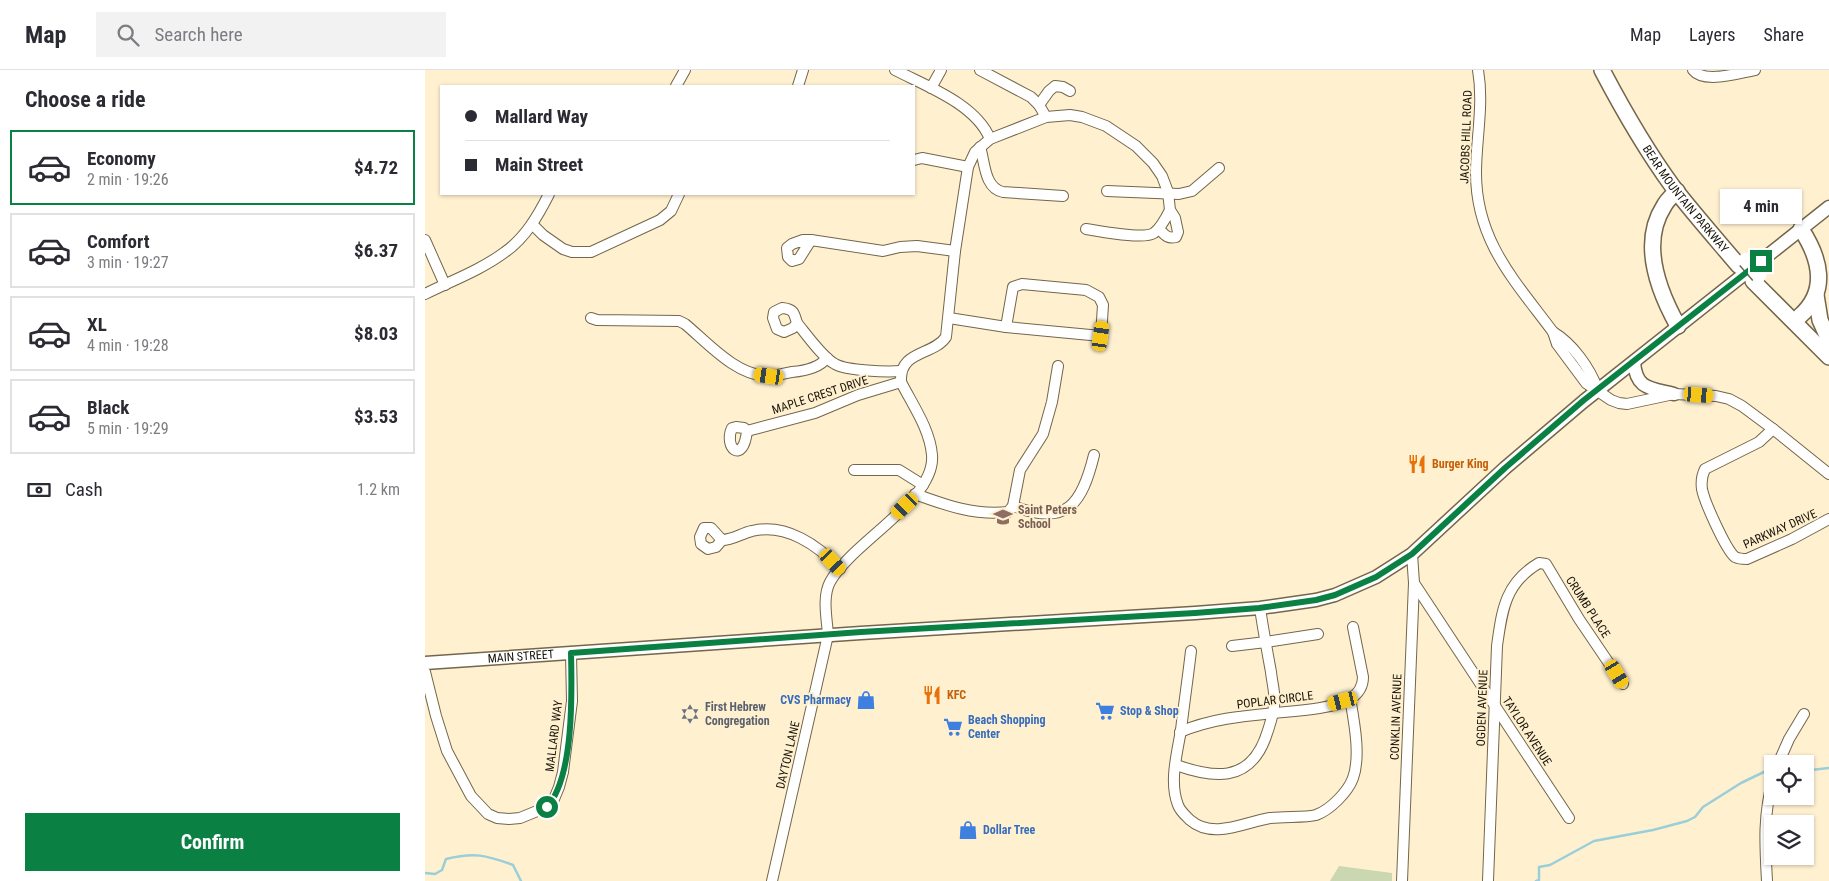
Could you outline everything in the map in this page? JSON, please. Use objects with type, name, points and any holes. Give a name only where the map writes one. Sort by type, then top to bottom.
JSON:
[{"type":"highway","name":"BEAR MOUNTAIN PARKWAY","points":[[1602,70],[1638,134],[1677,191],[1829,357]]},
{"type":"highway","name":"BEAR MOUNTAIN PARKWAY","points":[[1612,70],[1665,158],[1743,263]]},
{"type":"highway","points":[[1677,191],[1665,204],[1660,213],[1654,246],[1655,270],[1658,284],[1678,326]]},
{"type":"highway","points":[[1801,230],[1812,247],[1817,260],[1816,293],[1818,314],[1822,328],[1829,340]]},
{"type":"highway","name":"BEAR MOUNTAIN PARKWAY","points":[[1756,278],[1829,344]]},
{"type":"highway","points":[[1800,316],[1810,307],[1816,293]]},
{"type":"main road","name":"MAIN STREET","points":[[425,663],[1259,608],[1316,600],[1335,595],[1376,577],[1412,554],[1505,468],[1598,390],[1829,207]]},
{"type":"main road","points":[[1634,362],[1636,377],[1642,385],[1674,394]]},
{"type":"street","points":[[677,85],[685,70]]},
{"type":"street","points":[[798,85],[803,70]]},
{"type":"street","points":[[895,70],[931,88],[971,112],[986,129],[990,139]]},
{"type":"street","points":[[931,88],[941,70]]},
{"type":"street","points":[[980,70],[1031,97],[1047,117]]},
{"type":"street","name":"JACOBS HILL ROAD","points":[[1478,70],[1481,108],[1476,181],[1481,214],[1489,239],[1499,260],[1553,332],[1557,344],[1586,383],[1598,390]]},
{"type":"street","points":[[1693,70],[1700,76],[1710,78],[1755,70]]},
{"type":"street","points":[[1039,105],[1055,86],[1063,87],[1070,91]]},
{"type":"street","points":[[901,376],[913,356],[941,344],[946,337],[955,251],[968,167],[975,152],[990,139],[1047,117],[1070,115],[1083,116],[1094,120],[1137,146],[1162,176],[1168,192],[1170,210],[1175,218],[1178,232],[1176,237],[1167,238],[1159,229]]},
{"type":"street","points":[[980,147],[990,184],[995,189],[1003,192],[1063,196]]},
{"type":"street","points":[[915,160],[922,158],[968,167]]},
{"type":"street","points":[[1107,191],[1168,192],[1179,194],[1192,191],[1219,168]]},
{"type":"street","points":[[425,294],[505,253],[532,224],[548,195]]},
{"type":"street","points":[[532,224],[543,235],[563,249],[572,252],[591,252],[666,216],[671,211],[679,195]]},
{"type":"street","points":[[1086,229],[1125,234],[1152,234],[1159,229],[1170,210]]},
{"type":"street","points":[[425,240],[445,285]]},
{"type":"street","points":[[811,240],[883,251],[917,246],[955,251]]},
{"type":"street","points":[[949,318],[1006,327],[1101,336],[1103,305],[1099,297],[1086,290],[1022,284],[1013,287],[1006,327]]},
{"type":"street","points":[[591,318],[597,320],[679,321],[730,362],[755,374],[769,376],[801,371],[824,362],[827,358]]},
{"type":"street","points":[[797,323],[835,365],[901,376]]},
{"type":"street","points":[[915,494],[945,505],[981,512],[994,514],[1008,512],[1013,506],[1020,470],[1043,434],[1059,366]]},
{"type":"street","points":[[854,470],[899,470],[923,485],[931,469],[932,455],[930,442],[901,376]]},
{"type":"street","name":"MAPLE CREST DRIVE","points":[[747,431],[815,412],[901,376]]},
{"type":"street","points":[[1598,390],[1611,400],[1627,404],[1674,394],[1716,396],[1729,399],[1742,406],[1773,429],[1829,474]]},
{"type":"street","name":"PARKWAY DRIVE","points":[[1773,429],[1759,442],[1713,464],[1705,470],[1703,475],[1702,488],[1704,495],[1727,546],[1735,556],[1740,559],[1747,559],[1792,539],[1829,519]]},
{"type":"street","points":[[1013,506],[1035,512],[1048,513],[1059,512],[1072,505],[1077,501],[1084,489],[1095,455]]},
{"type":"street","name":"DAYTON LANE","points":[[772,881],[828,635],[826,602],[830,582],[848,558],[905,506],[923,485]]},
{"type":"street","points":[[723,540],[751,531],[780,529],[809,543],[840,569]]},
{"type":"street","name":"CONKLIN AVENUE","points":[[1403,881],[1414,583],[1412,554]]},
{"type":"street","name":"OGDEN AVENUE","points":[[1488,881],[1497,646],[1502,612],[1505,600],[1513,587],[1531,568],[1542,563],[1546,564],[1549,569]]},
{"type":"street","name":"CRUMB PLACE","points":[[1549,569],[1579,619],[1623,684]]},
{"type":"street","name":"TAYLOR AVENUE","points":[[1414,583],[1569,818]]},
{"type":"street","points":[[1176,765],[1196,772],[1218,775],[1236,771],[1243,768],[1254,758],[1263,745],[1275,705],[1259,608]]},
{"type":"street","points":[[1191,651],[1174,793],[1178,807],[1193,823],[1215,829],[1229,829],[1270,818],[1316,814],[1328,808],[1342,795],[1353,778],[1355,751],[1350,698],[1363,684],[1363,677],[1353,627]]},
{"type":"street","points":[[1232,646],[1318,634]]},
{"type":"street","name":"MALLARD WAY","points":[[425,672],[447,750],[471,796],[488,814],[497,818],[520,818],[547,807],[554,799],[559,788],[563,772],[572,701],[571,653]]},
{"type":"street","name":"POPLAR CIRCLE","points":[[1180,732],[1206,722],[1314,709],[1350,698]]},
{"type":"street","points":[[1782,755],[1804,714]]},
{"type":"street","points":[[1767,805],[1764,830],[1767,881]]},
{"type":"green space","points":[[1339,866],[1392,873],[1392,881],[1330,881]]},
{"type":"waterway","points":[[1814,770],[1829,768]]},
{"type":"waterway","points":[[1536,881],[1539,880],[1539,867],[1550,865],[1594,841],[1653,830],[1687,821],[1695,817],[1703,807],[1741,783],[1764,772]]},
{"type":"waterway","points":[[425,873],[435,874],[442,870],[446,859],[472,855],[495,859],[513,865],[521,881]]},
{"type":"place","name":"Burger King","points":[[1417,464]]},
{"type":"place","name":"Saint Peters School","points":[[1003,517]]},
{"type":"place","name":"KFC","points":[[932,695]]},
{"type":"place","name":"CVS Pharmacy","points":[[866,700]]},
{"type":"place","name":"Stop & Shop","points":[[1105,711]]},
{"type":"place","name":"First Hebrew Congregation","points":[[690,714]]},
{"type":"place","name":"Beach Shopping Center","points":[[953,727]]},
{"type":"place","name":"Dollar Tree","points":[[968,830]]},
{"type":"route","points":[[547,807],[554,799],[563,772],[572,701],[571,653],[731,643],[861,632],[1006,625],[1259,608],[1316,600],[1356,587],[1376,577],[1412,554],[1505,468],[1584,400],[1761,261]]}]
